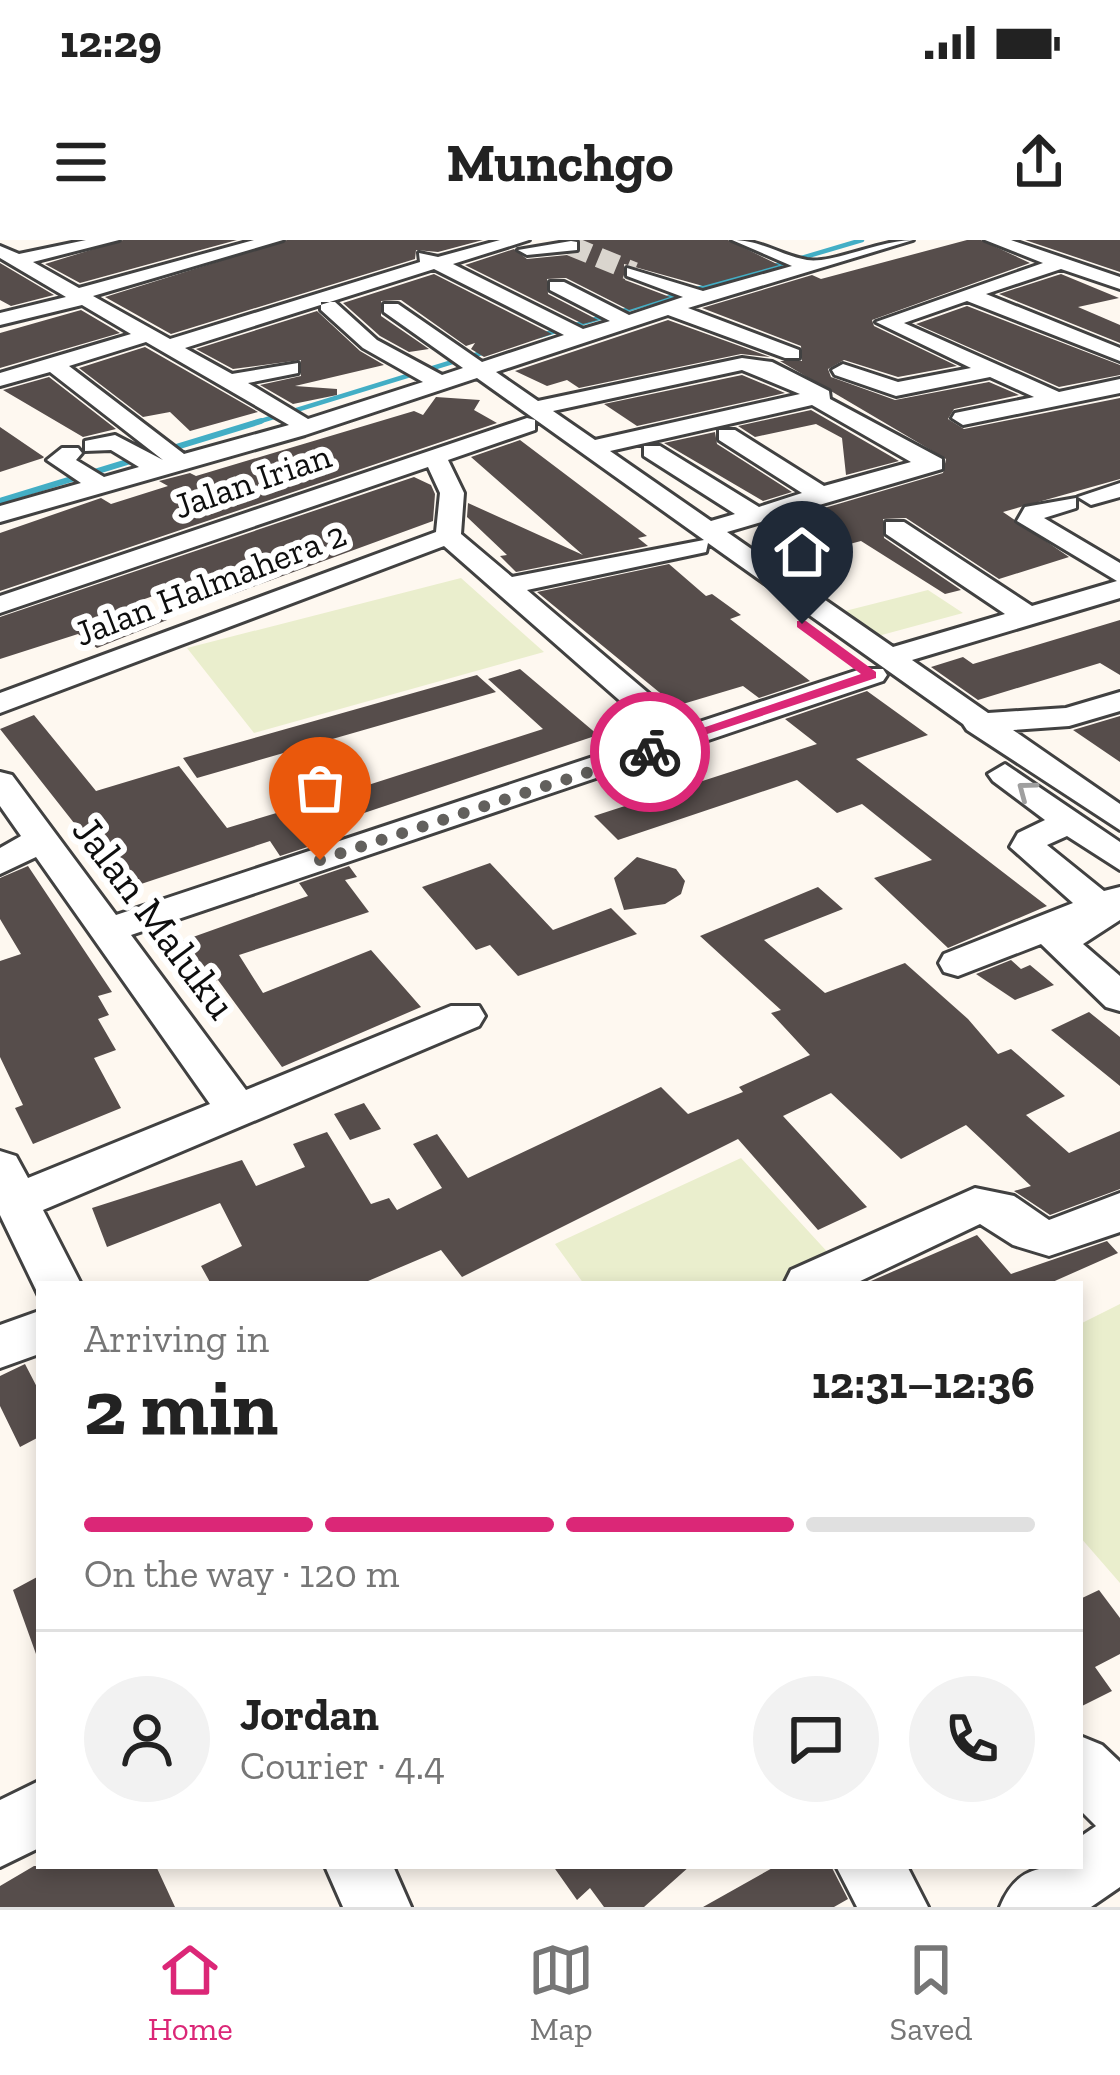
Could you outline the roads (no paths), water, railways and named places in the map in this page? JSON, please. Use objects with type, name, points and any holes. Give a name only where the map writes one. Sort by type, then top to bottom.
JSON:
[{"type":"street","points":[[0,277],[17,260],[110,240]]},
{"type":"street","points":[[0,319],[274,240]]},
{"type":"street","points":[[840,240],[895,242]]},
{"type":"street","points":[[994,240],[1120,283]]},
{"type":"street","points":[[750,241],[794,268],[895,242]]},
{"type":"street","points":[[0,514],[87,467],[115,442],[152,459],[296,420],[618,317],[895,242]]},
{"type":"street","points":[[169,346],[437,262],[523,245],[571,246]]},
{"type":"street","points":[[401,249],[437,262],[572,334]]},
{"type":"street","points":[[17,260],[296,420]]},
{"type":"street","points":[[1058,398],[887,326],[892,317],[1063,262]]},
{"type":"street","points":[[637,273],[803,358]]},
{"type":"street","points":[[556,286],[618,317]]},
{"type":"street","points":[[965,292],[1120,356]]},
{"type":"street","points":[[328,306],[370,344],[452,370],[596,458],[881,666],[1120,859]]},
{"type":"street","points":[[391,308],[452,370]]},
{"type":"street","points":[[0,380],[148,335]]},
{"type":"street","points":[[55,364],[152,459]]},
{"type":"street","name":"Jalan Irian","points":[[0,605],[432,457],[573,400],[742,364],[764,367],[821,396],[644,445]]},
{"type":"street","points":[[229,381],[290,368]]},
{"type":"street","points":[[87,467],[245,446],[452,370]]},
{"type":"street","points":[[843,370],[896,389],[993,370]]},
{"type":"street","points":[[963,418],[1120,386]]},
{"type":"street","points":[[573,400],[757,517]]},
{"type":"street","points":[[503,587],[703,538],[794,508],[818,493],[933,464],[823,404]]},
{"type":"street","points":[[596,458],[644,445],[737,432],[818,493]]},
{"type":"street","points":[[432,457],[447,470],[453,491],[448,536],[683,740]]},
{"type":"street","points":[[1120,490],[1034,512],[1030,521],[1120,574]]},
{"type":"street","points":[[895,528],[1029,617]]},
{"type":"street","name":"Jalan Halmahera 2","points":[[0,704],[448,536]]},
{"type":"street","points":[[108,930],[1120,589]]},
{"type":"street","points":[[881,666],[978,723],[1120,820]]},
{"type":"street","points":[[978,723],[1069,717],[1120,701]]},
{"type":"street","name":"Jalan Maluku","points":[[0,782],[236,1108]]},
{"type":"street","points":[[1069,822],[1030,840],[1028,847],[1113,905]]},
{"type":"street","points":[[0,863],[40,839]]},
{"type":"street","points":[[958,962],[1113,905]]},
{"type":"street","points":[[1113,905],[1060,944],[1120,998]]},
{"type":"street","points":[[56,1281],[8,1185],[236,1108],[465,1016]]},
{"type":"street","points":[[814,1281],[975,1205],[1004,1208],[1031,1235],[1046,1238],[1120,1211]]},
{"type":"street","points":[[0,1347],[36,1333]]},
{"type":"street","points":[[1083,1770],[1120,1805]]},
{"type":"street","points":[[0,1835],[36,1816]]},
{"type":"street","points":[[1033,1907],[1120,1848]]},
{"type":"street","points":[[359,1869],[378,1907]]},
{"type":"street","points":[[870,1869],[895,1907]]},
{"type":"waterway","points":[[539,336],[862,240]]},
{"type":"waterway","points":[[251,424],[488,351]]},
{"type":"waterway","points":[[0,501],[261,421]]},
{"type":"tunnel","points":[[571,246],[634,272]]}]
